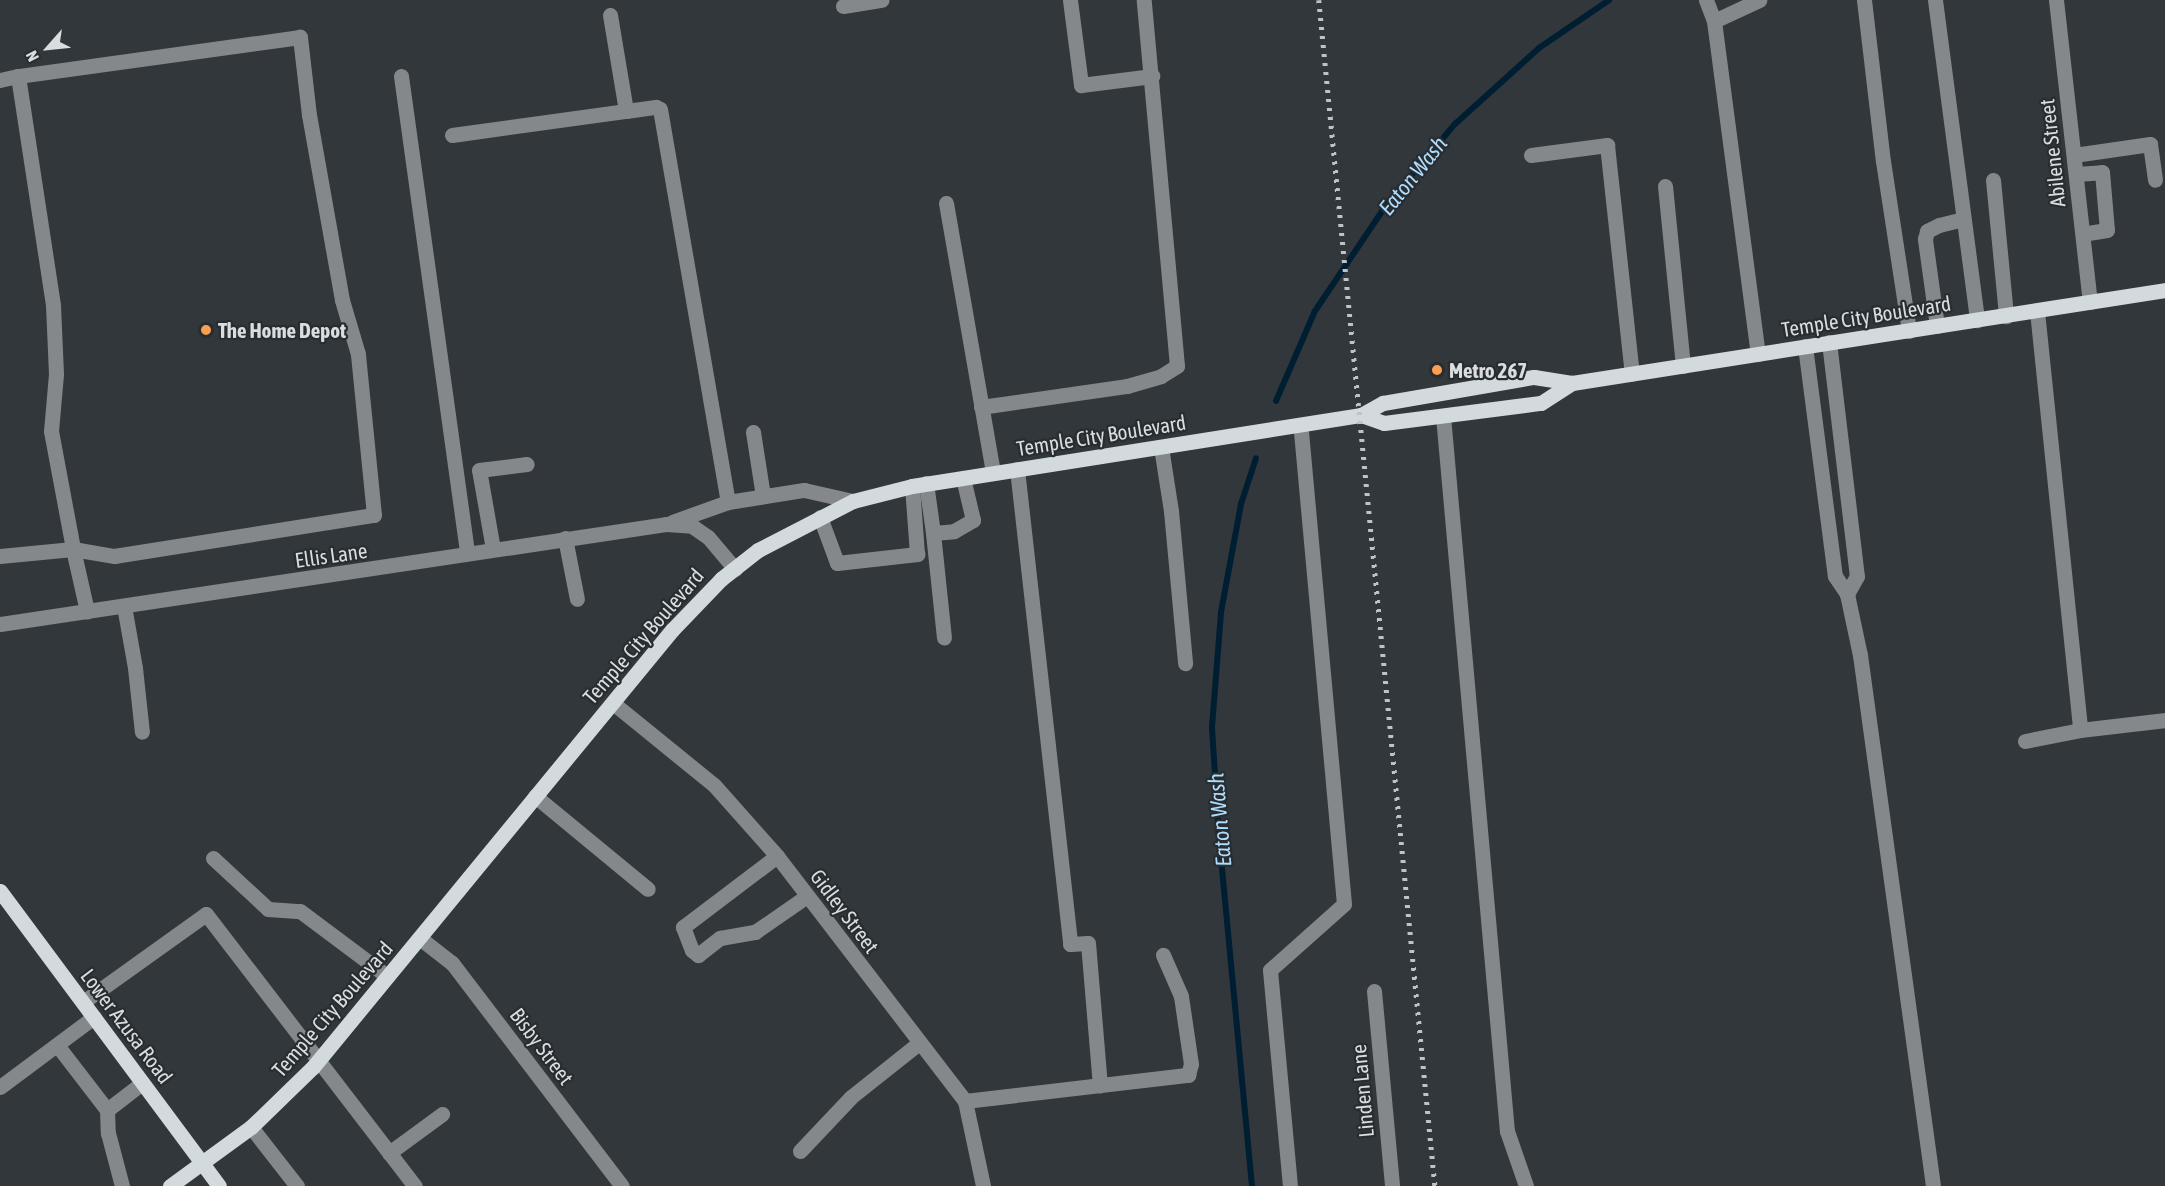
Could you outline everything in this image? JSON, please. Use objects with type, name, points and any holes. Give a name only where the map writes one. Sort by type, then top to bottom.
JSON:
[{"type":"main road","name":"Temple City Boulevard","points":[[170,1186],[251,1127],[318,1062],[672,630],[721,579],[758,550],[853,501],[919,485],[1361,415],[1383,403],[1534,377],[1572,383],[2165,290]]},
{"type":"main road","name":"Temple City Boulevard","points":[[1361,415],[1384,423],[1541,403],[1572,383]]},
{"type":"main road","name":"Lower Azusa Road","points":[[0,891],[219,1186]]},
{"type":"street","points":[[843,6],[882,0]]},
{"type":"street","points":[[1071,0],[1081,85],[1152,76]]},
{"type":"street","points":[[981,407],[1127,386],[1161,376],[1177,366],[1144,0]]},
{"type":"street","points":[[1706,0],[1714,21],[1758,354]]},
{"type":"street","points":[[1714,21],[1759,0]]},
{"type":"street","points":[[1864,0],[1883,160],[1909,331]]},
{"type":"street","points":[[1935,0],[1977,320]]},
{"type":"street","name":"Abilene Street","points":[[2056,0],[2090,302]]},
{"type":"street","points":[[610,15],[626,111]]},
{"type":"street","points":[[0,80],[300,37],[309,116],[342,300],[358,354],[374,515],[114,556],[73,549],[0,556]]},
{"type":"street","points":[[18,76],[53,305],[56,374],[51,431],[87,612]]},
{"type":"street","points":[[401,76],[467,553]]},
{"type":"street","points":[[452,135],[656,107],[660,109],[728,502]]},
{"type":"street","points":[[2074,155],[2150,144],[2155,180]]},
{"type":"street","points":[[1531,156],[1607,145],[1632,374]]},
{"type":"street","points":[[2076,174],[2102,172],[2107,230],[2082,234]]},
{"type":"street","points":[[1993,180],[2006,316]]},
{"type":"street","points":[[1665,186],[1683,366]]},
{"type":"street","points":[[946,203],[993,473]]},
{"type":"street","points":[[1937,326],[1924,238],[1927,231],[1939,225],[1963,219]]},
{"type":"street","points":[[2037,311],[2080,730]]},
{"type":"street","points":[[1829,342],[1857,576],[1847,594]]},
{"type":"street","points":[[1805,346],[1835,576],[1847,594],[1860,655],[1933,1186]]},
{"type":"street","points":[[1443,416],[1507,1131],[1526,1186]]},
{"type":"street","points":[[1290,1186],[1270,970],[1344,904],[1295,427]]},
{"type":"street","points":[[753,432],[763,496]]},
{"type":"street","points":[[1161,447],[1171,511],[1185,663]]},
{"type":"street","points":[[493,549],[479,470],[528,464]]},
{"type":"street","points":[[1017,469],[1070,944],[1088,943],[1100,1085]]},
{"type":"street","points":[[933,533],[954,531],[973,520],[963,478]]},
{"type":"street","points":[[820,517],[837,563],[917,554],[919,485]]},
{"type":"street","points":[[919,485],[933,533],[945,637]]},
{"type":"street","name":"Ellis Lane","points":[[0,624],[386,568],[467,553],[666,524],[728,502],[804,490],[853,501]]},
{"type":"street","name":"Ellis Lane","points":[[666,524],[692,526],[708,537],[735,569]]},
{"type":"street","points":[[565,538],[577,599]]},
{"type":"street","points":[[124,606],[135,668],[142,732]]},
{"type":"street","name":"Gidley Street","points":[[613,703],[714,785],[777,856],[965,1101],[982,1186]]},
{"type":"street","points":[[2025,741],[2080,730],[2165,720]]},
{"type":"street","points":[[535,796],[648,889]]},
{"type":"street","points":[[777,856],[683,927],[692,950],[698,955],[720,938],[755,932],[807,896]]},
{"type":"street","points":[[213,858],[268,909],[300,911],[387,976]]},
{"type":"street","points":[[82,1002],[206,914],[415,1186]]},
{"type":"street","name":"Bisby Street","points":[[421,939],[452,963],[622,1186]]},
{"type":"street","points":[[965,1101],[1188,1075],[1190,1071],[1181,996],[1163,955]]},
{"type":"street","name":"Linden Lane","points":[[1374,991],[1392,1186]]},
{"type":"street","points":[[0,1087],[94,1017]]},
{"type":"street","points":[[800,1150],[851,1097],[919,1042]]},
{"type":"street","points":[[57,1045],[107,1110],[108,1133],[122,1186]]},
{"type":"street","points":[[107,1110],[142,1083]]},
{"type":"street","points":[[389,1153],[442,1114]]},
{"type":"street","points":[[251,1127],[297,1186]]},
{"type":"waterway","name":"Eaton Wash","points":[[1276,401],[1315,311],[1385,207],[1455,124],[1539,48],[1609,0]]},
{"type":"waterway","name":"Eaton Wash","points":[[1252,1186],[1219,839],[1212,727],[1221,612],[1241,504],[1256,458]]},
{"type":"railway","points":[[1319,0],[1435,1186]]},
{"type":"place","name":"The Home Depot","points":[[206,330]]},
{"type":"place","name":"Metro 267","points":[[1437,370]]}]
